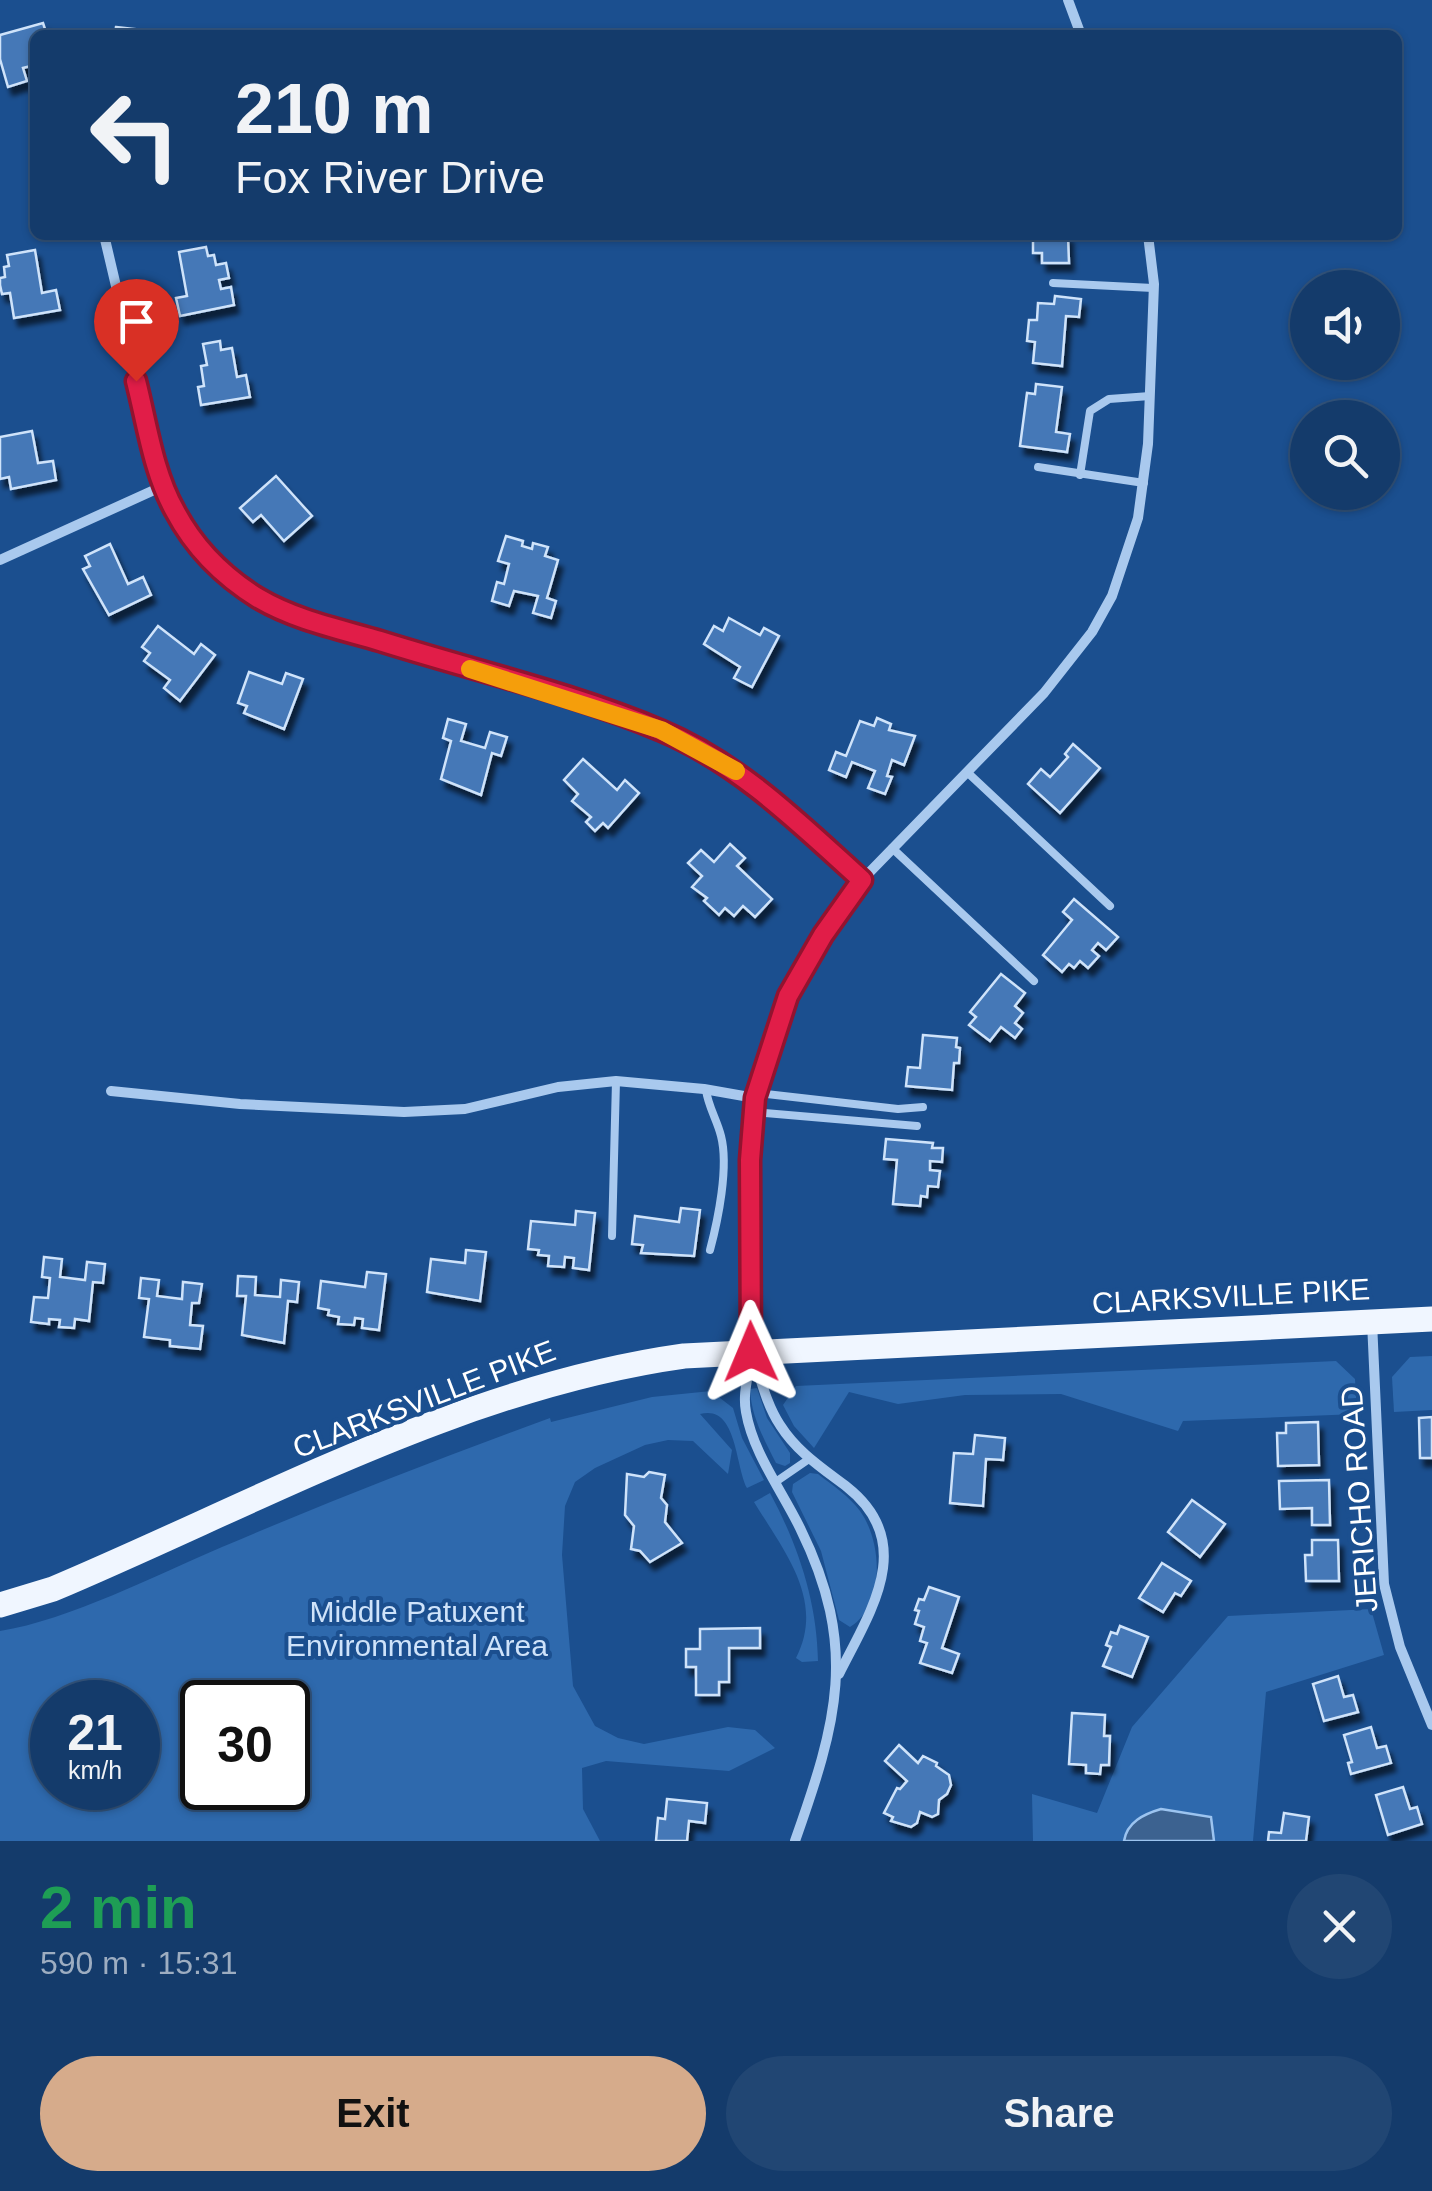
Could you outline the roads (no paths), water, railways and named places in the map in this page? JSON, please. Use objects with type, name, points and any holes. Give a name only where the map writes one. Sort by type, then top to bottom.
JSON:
[{"type":"main road","name":"CLARKSVILLE PIKE","points":[[0,1605],[53,1589],[300,1480],[532,1390],[644,1362],[751,1352],[1432,1318]]},
{"type":"street","points":[[1068,0],[1080,30]]},
{"type":"street","points":[[105,240],[162,486],[176,513],[212,562],[262,600],[293,615],[661,730],[736,771],[862,880]]},
{"type":"street","points":[[795,1841],[825,1753],[838,1676],[820,1570],[763,1458],[746,1414],[744,1395],[751,1352],[750,1160],[756,1096],[788,996],[823,935],[862,880],[1044,693],[1092,632],[1112,596],[1138,518],[1144,483],[1153,288],[1148,240]]},
{"type":"street","points":[[0,560],[162,486]]},
{"type":"street","points":[[111,1091],[240,1104],[404,1112],[465,1108],[558,1087],[616,1081],[756,1096]]},
{"type":"street","name":"JERICHO ROAD","points":[[1372,1321],[1384,1584],[1400,1647],[1432,1725]]},
{"type":"street","points":[[751,1352],[780,1425],[808,1460],[865,1505],[882,1540],[885,1559],[879,1594],[838,1676]]},
{"type":"lane","points":[[1053,282],[1153,288]]},
{"type":"lane","points":[[1080,475],[1090,412],[1109,399],[1150,396]]},
{"type":"lane","points":[[1038,468],[1144,483]]},
{"type":"lane","points":[[967,772],[1110,906]]},
{"type":"lane","points":[[892,848],[1034,981]]},
{"type":"lane","points":[[612,1236],[616,1081]]},
{"type":"lane","points":[[706,1090],[722,1138],[723,1156],[717,1224],[710,1250]]},
{"type":"lane","points":[[756,1096],[898,1109],[923,1107]]},
{"type":"lane","points":[[754,1112],[917,1126]]},
{"type":"lane","points":[[777,1480],[808,1460]]},
{"type":"park label","name":"Middle Patuxent Environmental Area","points":[[417,1628]]}]
